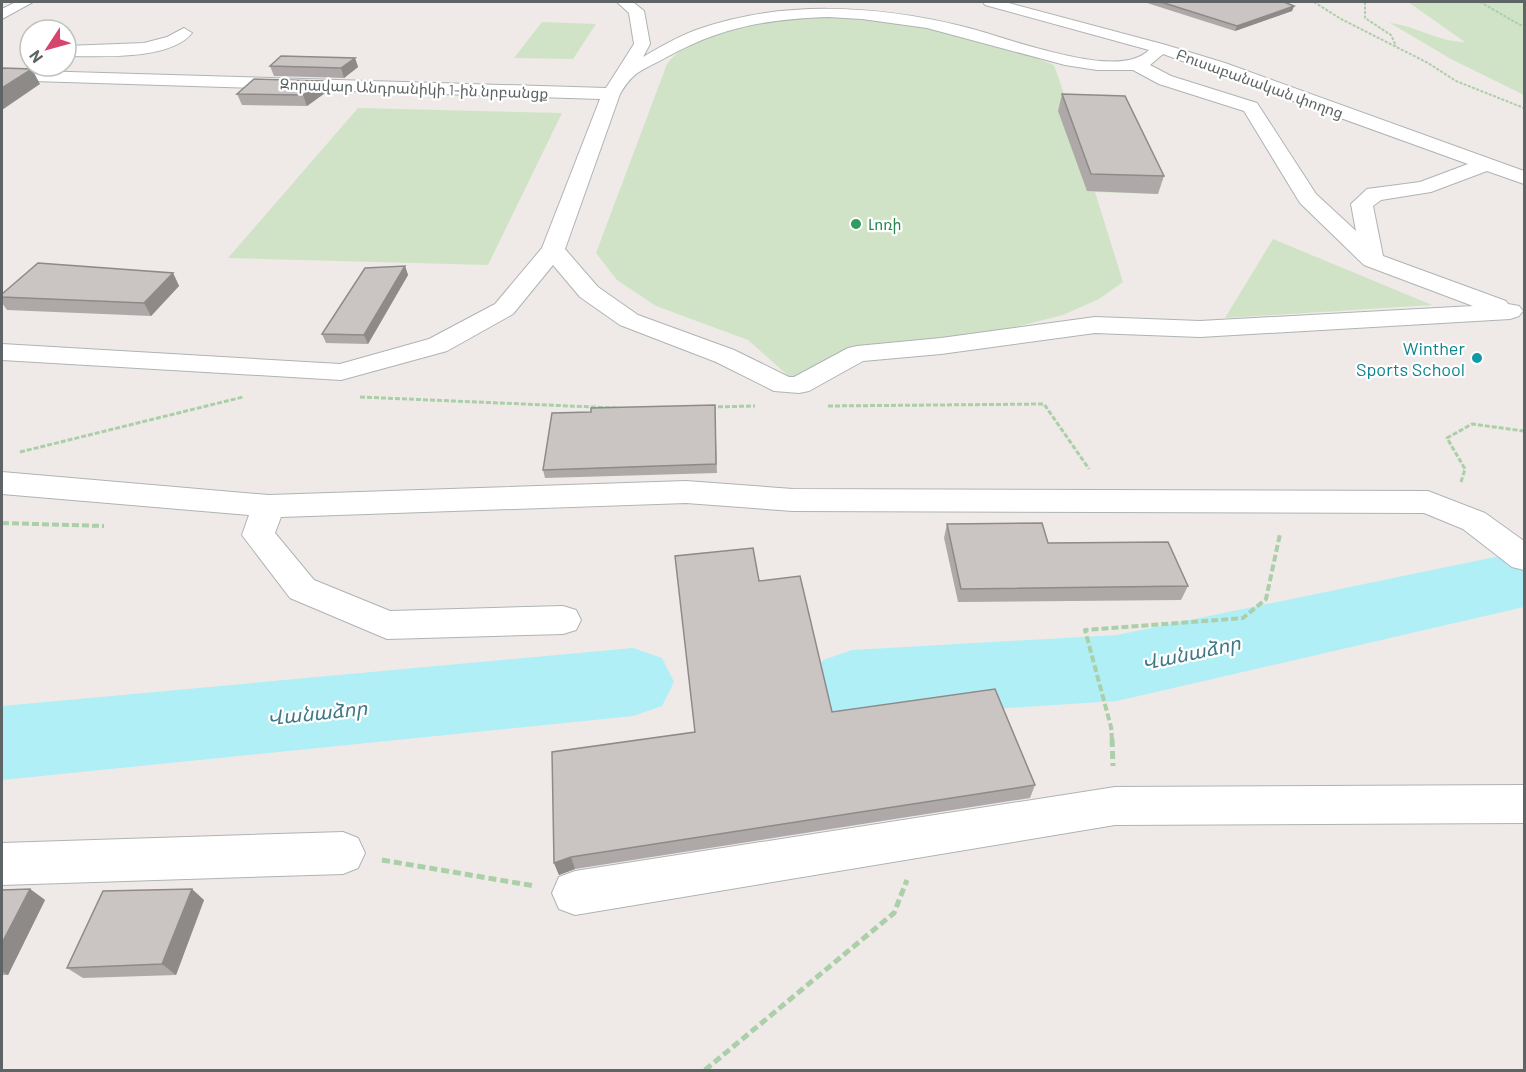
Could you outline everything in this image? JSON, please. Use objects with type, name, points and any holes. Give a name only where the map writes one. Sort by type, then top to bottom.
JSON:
[{"type":"street","points":[[2,15],[26,2]]},
{"type":"street","points":[[2,352],[340,372],[438,345],[504,309],[553,250],[611,94],[642,44],[636,11],[624,2]]},
{"type":"street","name":"Բուսաբանական փողոց","points":[[990,2],[1160,48],[1219,67],[1524,178]]},
{"type":"street","points":[[625,72],[702,33],[760,18],[804,14],[892,18],[991,38],[1069,62],[1095,66],[1135,64],[1157,55],[1160,48]]},
{"type":"street","points":[[78,50],[159,45],[177,39],[184,33]]},
{"type":"street","points":[[1135,64],[1165,80],[1251,107],[1308,198],[1372,260],[1517,310]]},
{"type":"street","name":"Զորավար Անդրանիկի 1-ին նրբանցք","points":[[2,75],[611,94]]},
{"type":"street","points":[[1372,260],[1362,204],[1375,194],[1424,188],[1485,165]]},
{"type":"street","points":[[553,250],[589,292],[629,320],[725,356],[784,385],[799,385],[857,354],[941,346],[1095,325],[1200,328],[1517,310]]},
{"type":"street","points":[[2,483],[269,506],[686,492],[793,500],[1428,502],[1474,521],[1523,556]]},
{"type":"street","points":[[269,506],[258,535],[302,589],[387,625],[563,620]]},
{"type":"street","points":[[575,893],[1116,806],[1524,804]]},
{"type":"street","points":[[2,864],[343,853]]},
{"type":"path","points":[[1314,2],[1341,19],[1428,63],[1456,81],[1524,108]]},
{"type":"path","points":[[1365,2],[1365,18],[1390,35],[1396,47]]},
{"type":"path","points":[[1480,2],[1524,27]]},
{"type":"path","points":[[13,453],[249,395]]},
{"type":"path","points":[[353,397],[575,408],[622,408]]},
{"type":"path","points":[[1040,397],[1110,501]]},
{"type":"path","points":[[822,406],[1044,404]]},
{"type":"path","points":[[704,407],[763,406]]},
{"type":"path","points":[[1452,512],[1465,470],[1447,438],[1472,424],[1524,431]]},
{"type":"path","points":[[1111,728],[1085,630],[1243,618],[1266,598],[1287,501]]},
{"type":"path","points":[[705,1071],[894,913],[922,837]]},
{"type":"path","points":[[343,853],[575,893]]},
{"type":"green space","points":[[1408,2],[1524,2],[1524,95],[1451,59],[1390,23],[1465,42]]},
{"type":"green space","name":"Լոռի","points":[[804,17],[900,24],[993,44],[1054,65],[1070,111],[1120,113],[1158,194],[1095,192],[1123,282],[1099,299],[1063,315],[1011,328],[940,340],[792,379],[748,340],[656,306],[617,280],[596,253],[667,64],[694,42],[711,35],[749,24]]},
{"type":"green space","points":[[542,22],[596,24],[573,59],[514,58]]},
{"type":"green space","points":[[358,108],[562,113],[488,265],[228,258]]},
{"type":"green space","points":[[1273,239],[1432,305],[1225,318]]},
{"type":"building","points":[[1161,2],[1284,2],[1294,6],[1237,26]]},
{"type":"building","points":[[281,56],[355,58],[341,68],[270,66]]},
{"type":"building","points":[[2,68],[18,69],[18,78],[2,88]]},
{"type":"building","points":[[254,79],[322,81],[303,95],[237,94]]},
{"type":"building","points":[[1062,94],[1125,96],[1164,176],[1091,174]]},
{"type":"building","points":[[38,263],[173,273],[144,303],[2,297],[2,294]]},
{"type":"building","points":[[405,266],[364,335],[322,334],[365,268]]},
{"type":"building","points":[[715,405],[716,464],[543,470],[552,413],[591,412],[591,408]]},
{"type":"building","points":[[1042,523],[1048,543],[1168,542],[1188,586],[961,589],[947,524]]},
{"type":"building","points":[[753,548],[759,581],[800,576],[832,712],[995,689],[1035,785],[571,857],[554,863],[552,752],[695,732],[675,556]]},
{"type":"building","points":[[30,889],[2,943],[2,890]]},
{"type":"building","points":[[192,889],[162,964],[67,968],[103,891]]},
{"type":"waterway","name":"Վանաձոր","points":[[852,684],[1117,668],[1524,579]]},
{"type":"waterway","name":"Վանաձոր","points":[[2,743],[633,682]]},
{"type":"place","name":"Լոռի","points":[[856,224]]},
{"type":"place","name":"Winther Sports School","points":[[1477,358]]}]
